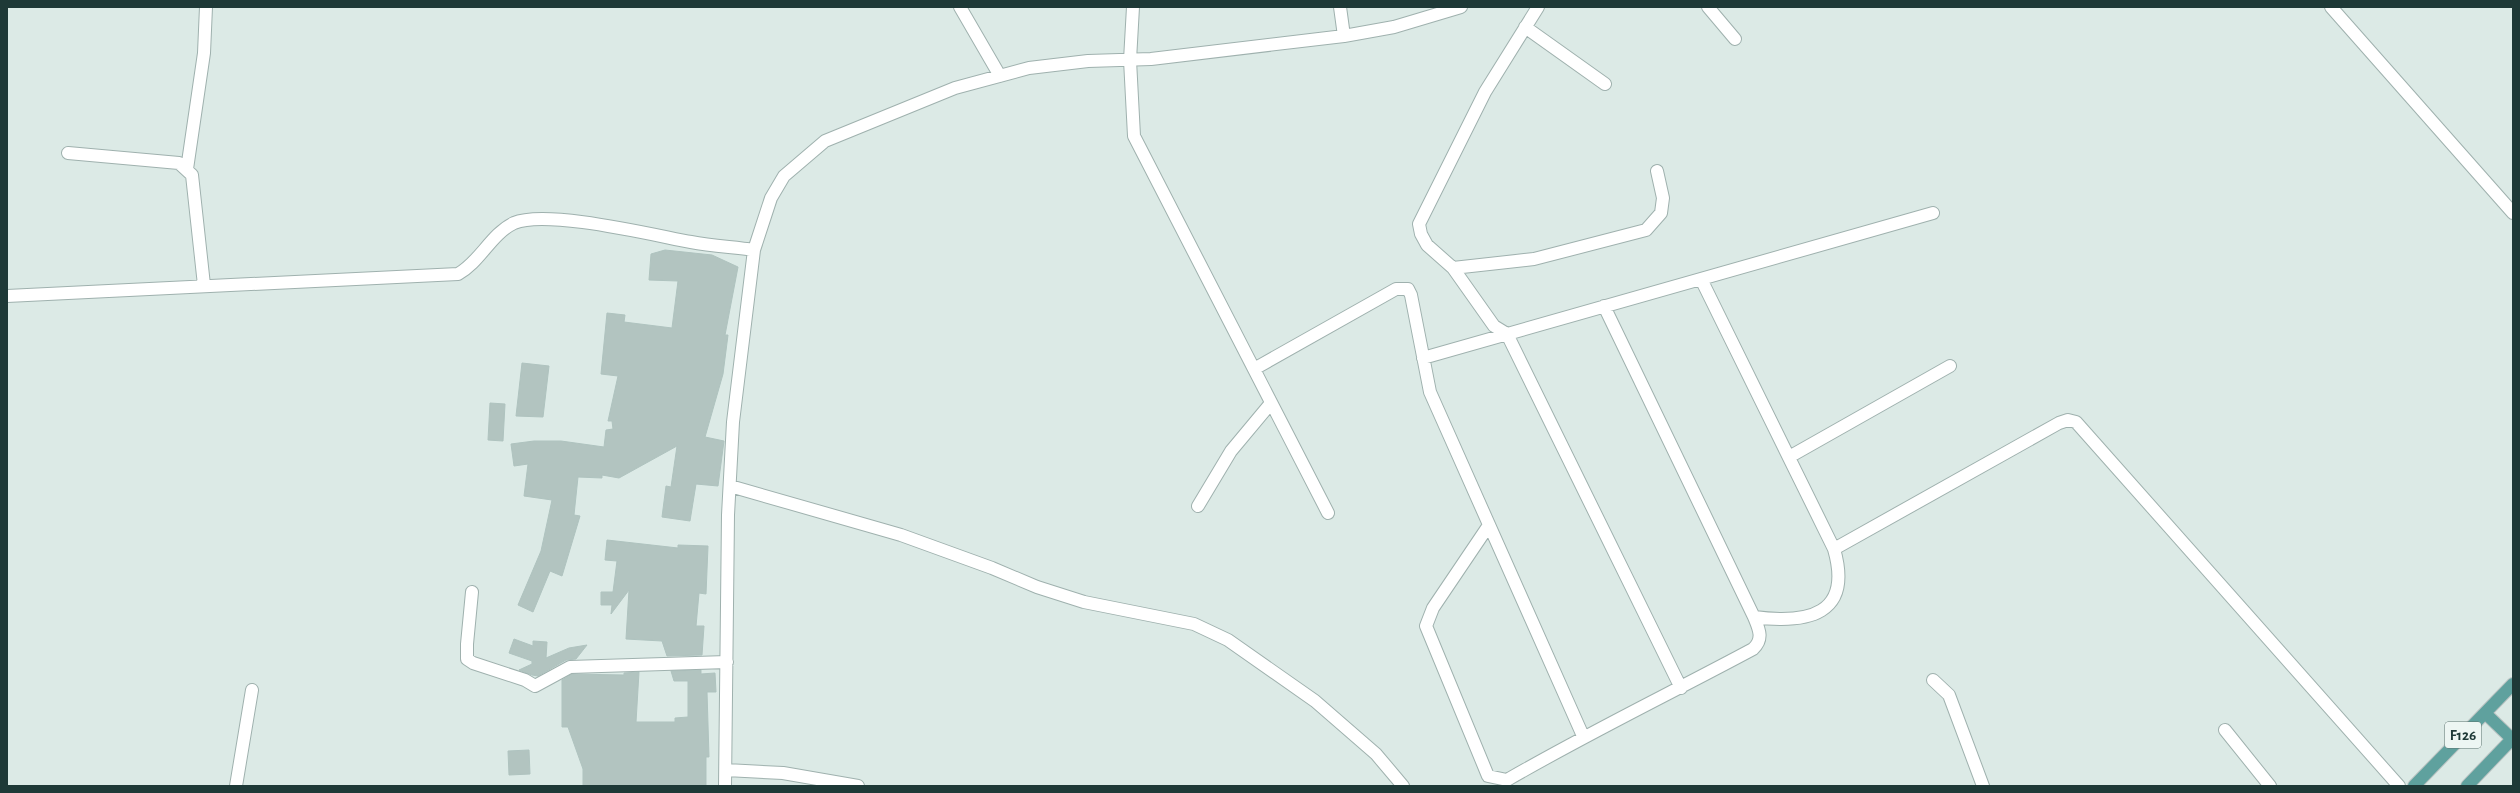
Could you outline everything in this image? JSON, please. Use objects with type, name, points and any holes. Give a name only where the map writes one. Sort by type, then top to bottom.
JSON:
[{"type":"main road","name":"F126","points":[[2414,786],[2513,684]]},
{"type":"main road","points":[[2485,713],[2512,738]]},
{"type":"main road","name":"F126","points":[[2467,786],[2512,738]]},
{"type":"street","points":[[187,169],[204,53],[206,7]]},
{"type":"street","points":[[960,7],[1000,76]]},
{"type":"street","points":[[1133,7],[1130,60],[1131,124],[1139,148],[1328,513]]},
{"type":"street","points":[[1340,7],[1344,36]]},
{"type":"street","points":[[725,786],[730,486],[733,422],[754,250],[771,198],[784,176],[825,141],[955,88],[1030,68],[1088,61],[1130,60],[1344,36],[1394,27],[1461,7]]},
{"type":"street","points":[[1538,7],[1484,92],[1419,224],[1420,234],[1427,246],[1453,268],[1494,326],[1507,334],[1680,688]]},
{"type":"street","points":[[1708,7],[1735,39]]},
{"type":"street","points":[[2331,7],[2513,213]]},
{"type":"street","points":[[1525,27],[1605,84]]},
{"type":"street","points":[[68,153],[179,163],[187,169],[192,175],[204,285]]},
{"type":"street","points":[[1453,268],[1534,259],[1646,230],[1661,213],[1663,198],[1657,171]]},
{"type":"street","points":[[1423,358],[1933,213]]},
{"type":"street","points":[[7,296],[204,285],[458,274],[466,270],[499,235],[513,224],[532,218],[611,227],[693,242],[754,250]]},
{"type":"street","points":[[1701,279],[1834,549],[1840,568],[1837,589],[1830,604],[1814,616],[1791,620],[1754,617]]},
{"type":"street","points":[[1254,369],[1396,289],[1408,289],[1411,295],[1430,392],[1583,736]]},
{"type":"street","points":[[1489,525],[1433,608],[1426,626],[1484,770],[1488,776],[1507,780],[1583,736],[1680,688],[1753,649],[1760,637],[1754,617],[1604,306]]},
{"type":"street","points":[[1789,457],[1950,366]]},
{"type":"street","points":[[1198,506],[1232,451],[1271,403]]},
{"type":"street","points":[[1834,549],[2059,423],[2068,420],[2076,422],[2399,786]]},
{"type":"street","points":[[730,486],[901,535],[992,568],[1037,587],[1084,602],[1194,624],[1228,640],[1315,701],[1376,754],[1403,786]]},
{"type":"street","points":[[472,592],[466,644],[467,659],[473,663],[525,680],[535,686],[570,667],[727,662]]},
{"type":"street","points":[[1933,680],[1949,695],[1983,786]]},
{"type":"street","points":[[236,786],[252,690]]},
{"type":"street","points":[[2225,730],[2270,786]]},
{"type":"street","points":[[726,770],[783,773],[858,786]]},
{"type":"building","points":[[665,250],[712,255],[738,267],[725,335],[728,335],[723,374],[705,437],[724,441],[718,486],[696,484],[690,521],[662,517],[666,486],[671,487],[677,446],[619,478],[602,475],[602,478],[578,477],[574,515],[580,516],[562,576],[550,571],[533,612],[518,605],[541,551],[552,500],[524,496],[528,464],[514,466],[511,444],[534,441],[561,441],[604,447],[606,430],[613,429],[612,421],[608,421],[618,376],[601,374],[607,313],[625,315],[624,322],[672,328],[678,281],[649,280],[651,254]]},
{"type":"building","points":[[522,363],[549,366],[543,417],[516,416]]},
{"type":"building","points":[[490,403],[505,404],[503,441],[488,440]]},
{"type":"building","points":[[607,540],[678,548],[678,545],[708,546],[706,594],[699,593],[696,626],[704,626],[702,655],[667,656],[662,641],[626,639],[629,590],[611,614],[612,605],[601,605],[601,592],[613,592],[617,561],[605,560]]},
{"type":"building","points":[[514,639],[533,646],[533,641],[547,642],[546,658],[569,648],[587,645],[576,659],[566,660],[538,676],[519,670],[532,664],[532,661],[509,653]]},
{"type":"building","points":[[701,670],[701,674],[715,673],[716,692],[707,692],[709,757],[706,757],[706,786],[583,786],[583,769],[568,727],[562,727],[562,680],[572,674],[624,675],[624,673],[639,672],[636,722],[675,722],[675,718],[688,717],[688,681],[674,681],[671,671]]},
{"type":"building","points":[[529,750],[530,774],[509,775],[508,751]]}]
